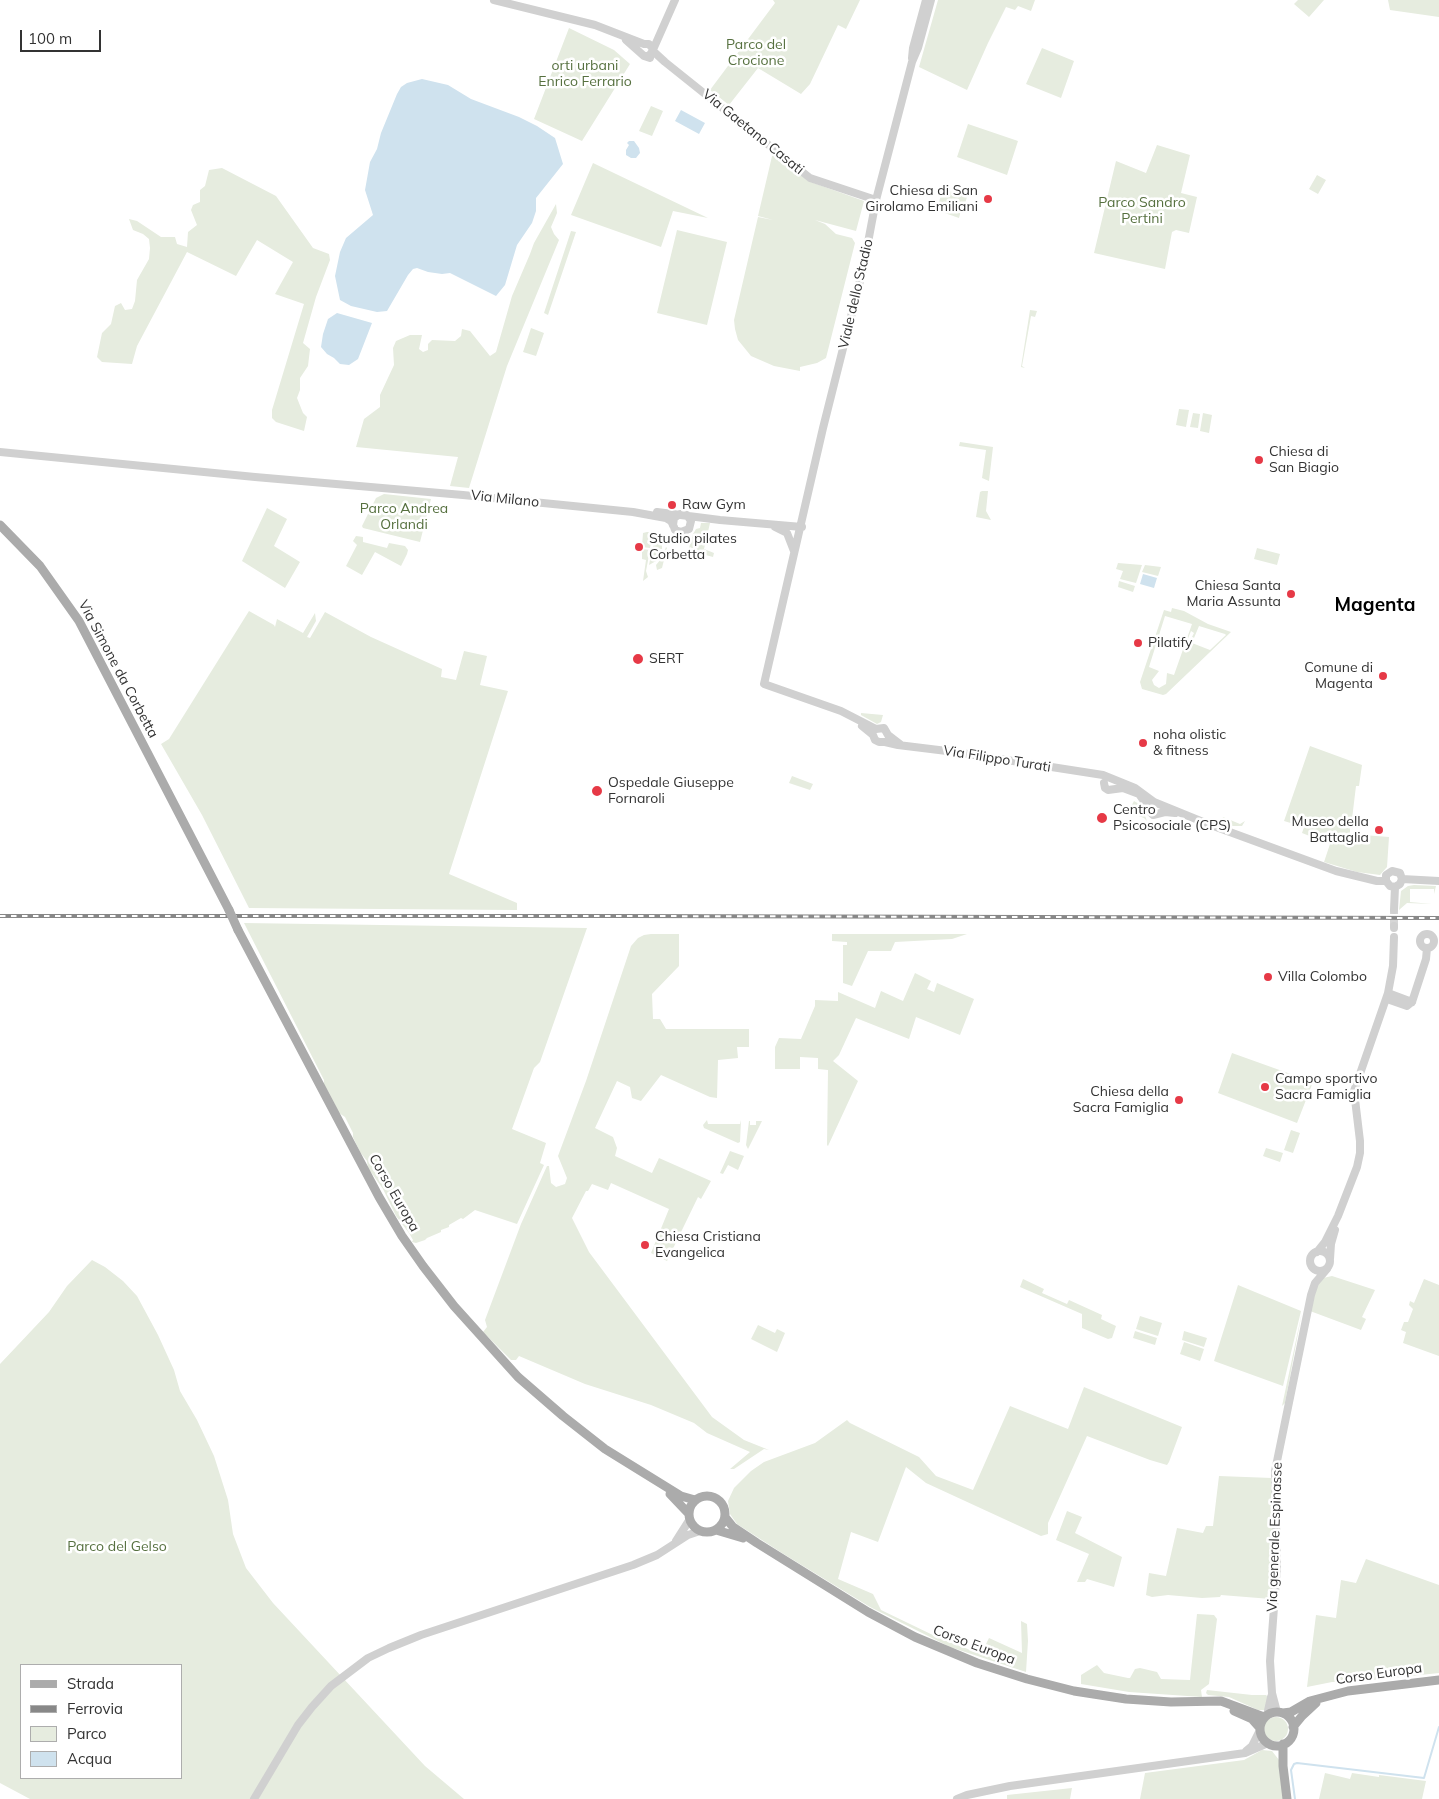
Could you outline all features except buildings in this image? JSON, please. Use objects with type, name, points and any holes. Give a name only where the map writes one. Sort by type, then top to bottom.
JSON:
[{"type":"main road","name":"Via Simone da Corbetta","points":[[0,526],[9,533],[49,577],[79,621],[192,840]]},
{"type":"main road","name":"Corso Europa","points":[[192,840],[379,1197],[402,1236],[423,1266],[454,1306],[518,1377],[563,1416],[605,1449],[663,1486],[680,1496],[695,1500]]},
{"type":"main road","name":"Corso Europa","points":[[663,1486],[689,1517]]},
{"type":"main road","points":[[705,1496],[716,1498],[724,1506],[724,1523],[711,1532],[700,1531],[692,1524],[689,1517],[690,1509],[695,1500],[705,1496]]},
{"type":"main road","name":"Corso Europa","points":[[725,1517],[733,1527],[757,1544],[868,1612],[915,1637],[977,1663],[1027,1680],[1074,1690],[1126,1699],[1205,1703],[1221,1701],[1266,1716]]},
{"type":"main road","name":"Corso Europa","points":[[716,1530],[734,1534],[757,1544]]},
{"type":"main road","name":"Corso Europa","points":[[1280,1713],[1291,1712],[1310,1701],[1324,1696],[1348,1691],[1439,1680]]},
{"type":"main road","name":"Corso Europa","points":[[1293,1727],[1308,1709],[1324,1696]]},
{"type":"main road","name":"Corso Europa","points":[[1205,1703],[1209,1706],[1223,1708],[1252,1719],[1260,1729]]},
{"type":"main road","points":[[1269,1744],[1283,1744],[1292,1736],[1293,1727],[1288,1717],[1280,1713],[1266,1716],[1260,1729],[1261,1735],[1269,1744],[1278,1754],[1283,1766]]},
{"type":"main road","points":[[1283,1744],[1283,1766],[1287,1799]]},
{"type":"street","name":"Via Gaetano Casati","points":[[494,0],[569,18],[618,34],[649,47],[665,62],[810,178],[876,200]]},
{"type":"street","points":[[643,55],[640,49],[649,47],[675,0]]},
{"type":"street","name":"Viale dello Stadio","points":[[912,62],[913,48],[926,0]]},
{"type":"street","name":"Viale dello Stadio","points":[[875,732],[841,712],[764,684],[802,526],[823,428],[861,277],[876,200],[912,62],[918,48],[931,0]]},
{"type":"street","name":"Via Gaetano Casati","points":[[618,34],[643,55],[665,62]]},
{"type":"street","name":"Via Milano","points":[[0,452],[244,476],[463,494],[632,512],[663,517],[670,520],[673,525]]},
{"type":"street","name":"Via Milano","points":[[632,512],[683,514],[720,520],[802,526]]},
{"type":"street","points":[[683,514],[691,522],[690,527],[686,531],[681,532],[675,530],[673,525],[675,517],[683,514]]},
{"type":"street","name":"Via Milano","points":[[690,527],[701,521],[720,520]]},
{"type":"street","name":"Via Milano","points":[[760,523],[783,530],[789,535],[795,553]]},
{"type":"street","points":[[884,728],[886,738],[878,742],[875,740],[875,732],[884,728]]},
{"type":"street","name":"Via Filippo Turati","points":[[886,738],[901,745],[1092,775],[1103,775],[1111,783],[1136,788],[1154,804]]},
{"type":"street","points":[[1154,804],[1161,807],[1160,813]]},
{"type":"street","points":[[1154,804],[1149,811],[1154,815],[1160,813],[1182,814]]},
{"type":"street","points":[[1154,804],[1336,871],[1376,881],[1386,881]]},
{"type":"street","points":[[1392,871],[1399,872],[1402,879],[1400,884],[1395,887],[1388,885],[1386,881],[1387,874],[1392,871]]},
{"type":"street","points":[[1402,879],[1439,881]]},
{"type":"street","points":[[1394,910],[1395,887]]},
{"type":"street","name":"Via generale Espinasse","points":[[1266,1716],[1272,1693],[1270,1654],[1277,1567],[1275,1471],[1311,1295],[1311,1258],[1325,1242],[1338,1216],[1357,1167],[1360,1153],[1354,1091],[1388,996],[1393,966],[1394,937]]},
{"type":"street","points":[[1388,996],[1407,1006],[1412,1002],[1434,941]]},
{"type":"street","name":"Via generale Espinasse","points":[[1311,1295],[1318,1279],[1330,1264],[1331,1244],[1338,1216]]},
{"type":"street","points":[[1317,1252],[1327,1254],[1330,1259]]},
{"type":"street","points":[[1312,1267],[1320,1272],[1327,1269]]},
{"type":"street","points":[[672,1546],[689,1517]]},
{"type":"street","points":[[254,1799],[298,1725],[312,1707],[331,1686],[368,1658],[421,1635],[632,1565],[672,1546],[688,1535],[700,1531]]},
{"type":"street","name":"Via generale Espinasse","points":[[1272,1693],[1280,1713]]},
{"type":"street","points":[[1245,1753],[1252,1746],[1260,1729]]},
{"type":"street","points":[[957,1799],[967,1795],[1010,1786],[1234,1755],[1269,1744]]},
{"type":"green space","name":"Parco del Crocione","points":[[773,0],[860,0],[846,29],[838,25],[810,84],[801,94],[758,68],[729,105],[710,90],[775,3]]},
{"type":"green space","points":[[938,0],[1035,0],[1031,11],[1018,6],[1015,10],[1006,7],[967,90],[919,67]]},
{"type":"green space","points":[[1298,0],[1324,0],[1309,17],[1294,4]]},
{"type":"green space","points":[[1388,0],[1439,0],[1439,17],[1390,10]]},
{"type":"green space","name":"orti urbani Enrico Ferrario","points":[[569,28],[614,50],[630,64],[582,141],[534,119]]},
{"type":"green space","points":[[1042,48],[1074,61],[1061,98],[1026,84]]},
{"type":"green space","points":[[651,106],[663,111],[652,136],[639,131]]},
{"type":"green space","points":[[968,124],[1018,141],[1007,175],[957,157]]},
{"type":"green space","name":"Parco Sandro Pertini","points":[[1157,145],[1190,155],[1181,193],[1197,197],[1189,233],[1176,230],[1172,232],[1165,269],[1094,253],[1116,161],[1146,173]]},
{"type":"green space","points":[[773,152],[808,181],[864,201],[856,231],[815,220],[825,224],[836,234],[852,238],[855,243],[826,358],[817,363],[800,367],[800,371],[774,366],[751,356],[738,340],[735,329],[734,320],[758,217],[773,220],[758,216]]},
{"type":"green space","points":[[593,163],[708,218],[673,211],[661,247],[571,215]]},
{"type":"green space","points":[[222,168],[276,196],[313,248],[329,254],[330,260],[316,297],[303,343],[310,349],[308,366],[300,378],[300,390],[297,398],[303,413],[307,417],[304,431],[276,422],[272,418],[272,410],[304,304],[275,294],[293,262],[257,240],[236,276],[187,252],[137,346],[132,364],[102,362],[97,357],[102,333],[111,324],[115,306],[121,303],[125,310],[132,309],[135,301],[137,280],[149,259],[149,239],[133,230],[129,219],[137,221],[161,237],[175,237],[177,244],[187,247],[188,232],[197,225],[191,210],[193,205],[200,202],[200,190],[205,186],[209,170]]},
{"type":"green space","points":[[1317,175],[1326,180],[1318,194],[1309,189]]},
{"type":"green space","points":[[943,189],[967,197],[963,210],[939,202]]},
{"type":"green space","points":[[556,204],[557,213],[551,227],[559,240],[507,366],[469,488],[450,486],[458,457],[356,447],[364,419],[380,407],[380,395],[394,365],[393,348],[396,341],[410,335],[422,335],[419,349],[423,352],[428,350],[428,344],[432,340],[455,341],[461,336],[462,329],[470,331],[490,356],[496,352],[512,296],[534,243]]},
{"type":"green space","points":[[941,204],[961,210],[959,218],[939,211]]},
{"type":"green space","points":[[677,230],[727,242],[707,325],[657,313]]},
{"type":"green space","points":[[571,231],[576,232],[548,315],[544,313]]},
{"type":"green space","points":[[1030,310],[1037,311],[1035,317],[1031,316],[1022,366],[1025,368],[1021,367]]},
{"type":"green space","points":[[531,328],[544,333],[536,356],[523,352]]},
{"type":"green space","points":[[1179,409],[1189,410],[1186,427],[1176,425]]},
{"type":"green space","points":[[1193,413],[1200,414],[1198,428],[1190,427]]},
{"type":"green space","points":[[1203,413],[1212,415],[1209,433],[1200,431]]},
{"type":"green space","points":[[960,442],[993,447],[989,481],[982,478],[986,450],[959,446]]},
{"type":"green space","points":[[988,491],[986,511],[991,520],[976,517],[980,492]]},
{"type":"green space","name":"Parco Andrea Orlandi","points":[[384,494],[431,499],[420,542],[363,528],[362,526],[376,498]]},
{"type":"green space","points":[[267,508],[287,519],[274,546],[300,562],[285,588],[242,561]]},
{"type":"green space","points":[[701,523],[710,523],[704,549],[714,553],[713,557],[691,551],[688,559],[686,558],[693,534],[696,529],[700,528]]},
{"type":"green space","points":[[653,532],[650,548],[642,547],[643,533]]},
{"type":"green space","points":[[656,532],[660,534],[662,539],[662,549],[653,548]]},
{"type":"green space","points":[[356,536],[363,537],[363,542],[387,548],[389,543],[405,546],[408,550],[401,566],[375,552],[362,575],[346,566],[357,545],[353,541]]},
{"type":"green space","points":[[666,547],[662,568],[657,570],[656,565]]},
{"type":"green space","points":[[1257,548],[1280,554],[1277,565],[1254,559]]},
{"type":"green space","points":[[642,549],[650,550],[646,571],[648,577],[643,581],[646,560],[642,559]]},
{"type":"green space","points":[[652,550],[661,551],[656,561],[649,565]]},
{"type":"green space","points":[[1118,563],[1142,565],[1136,583],[1120,579],[1123,571],[1116,569]]},
{"type":"green space","points":[[1145,565],[1161,567],[1158,576],[1142,572]]},
{"type":"green space","points":[[1119,581],[1135,586],[1133,592],[1118,587]]},
{"type":"green space","points":[[1172,608],[1184,611],[1208,624],[1231,632],[1163,695],[1142,689],[1140,682],[1164,610],[1171,612]],"holes":[[[1165,616],[1192,624],[1174,675],[1167,673],[1166,684],[1159,688],[1154,685],[1152,680],[1159,671],[1149,667]],[[1199,626],[1225,634],[1226,635],[1210,650],[1192,643],[1194,639],[1192,638],[1190,642],[1187,641],[1191,631],[1194,633],[1192,637],[1194,638]]]},
{"type":"green space","points":[[249,611],[275,627],[277,619],[303,633],[315,613],[316,621],[307,637],[310,638],[325,612],[371,637],[442,669],[441,677],[456,680],[464,651],[487,656],[480,685],[508,691],[449,874],[517,903],[517,910],[249,908],[202,815],[161,744],[169,739]]},
{"type":"green space","points":[[861,713],[883,715],[881,722],[877,724],[861,715]]},
{"type":"green space","points":[[1310,746],[1362,765],[1359,786],[1356,786],[1352,819],[1342,818],[1341,827],[1350,828],[1350,834],[1389,837],[1387,867],[1380,875],[1357,872],[1324,862],[1330,844],[1302,833],[1304,827],[1284,821]]},
{"type":"green space","points":[[792,776],[813,784],[810,790],[789,783]]},
{"type":"green space","points":[[1134,801],[1139,804],[1140,802],[1147,821],[1128,812]]},
{"type":"green space","points":[[1223,817],[1240,824],[1245,821],[1242,826],[1232,826],[1222,821]]},
{"type":"green space","points":[[1408,886],[1436,886],[1434,894],[1434,889],[1410,889],[1410,902],[1432,904],[1407,903],[1399,910],[1401,891]]},
{"type":"green space","points":[[244,923],[587,928],[540,1062],[534,1068],[512,1129],[546,1143],[540,1163],[544,1165],[517,1224],[475,1210],[463,1219],[461,1218],[449,1225],[449,1227],[441,1230],[441,1232],[425,1240],[416,1243],[412,1242],[413,1240],[396,1216],[383,1189],[368,1168],[367,1161],[360,1152],[345,1117],[339,1113],[324,1087],[324,1080]]},
{"type":"green space","points":[[651,934],[679,934],[679,966],[652,994],[653,1019],[660,1019],[666,1029],[749,1029],[749,1047],[737,1047],[738,1058],[718,1060],[717,1098],[710,1097],[661,1075],[641,1101],[632,1098],[630,1087],[617,1081],[595,1128],[613,1137],[617,1148],[615,1156],[652,1173],[659,1158],[711,1181],[701,1199],[698,1197],[667,1261],[651,1253],[669,1209],[611,1183],[608,1190],[592,1184],[588,1191],[586,1191],[572,1218],[589,1252],[712,1417],[744,1440],[769,1450],[764,1449],[734,1469],[730,1469],[750,1452],[707,1433],[694,1423],[651,1405],[585,1384],[519,1356],[516,1360],[511,1360],[483,1332],[487,1327],[485,1320],[521,1224],[547,1166],[549,1166],[551,1183],[556,1187],[565,1184],[567,1178],[558,1156],[586,1081],[631,946],[638,938]]},
{"type":"green space","points":[[832,934],[967,934],[952,939],[895,942],[891,951],[868,951],[852,986],[843,983],[843,945],[847,945],[847,942],[832,941]]},
{"type":"green space","points":[[915,973],[931,981],[927,989],[934,992],[937,983],[974,999],[960,1035],[916,1017],[909,1039],[856,1018],[839,1055],[833,1061],[858,1081],[828,1146],[828,1070],[818,1069],[818,1058],[800,1057],[800,1069],[775,1069],[775,1047],[779,1038],[801,1039],[815,1006],[815,1000],[838,1001],[838,992],[875,1008],[881,991],[903,1001]]},
{"type":"green space","name":"Campo sportivo Sacra Famiglia","points":[[1232,1053],[1313,1082],[1297,1123],[1218,1093]]},
{"type":"green space","points":[[707,1120],[708,1124],[740,1124],[741,1120],[740,1142],[738,1143],[704,1128],[703,1125]]},
{"type":"green space","points":[[749,1121],[750,1125],[756,1125],[756,1121],[762,1121],[748,1149],[746,1145]]},
{"type":"green space","points":[[1291,1130],[1300,1133],[1293,1153],[1284,1150]]},
{"type":"green space","points":[[1266,1148],[1283,1153],[1280,1162],[1263,1156]]},
{"type":"green space","points":[[730,1151],[744,1156],[738,1170],[728,1165],[723,1174],[720,1173]]},
{"type":"green space","name":"Parco del Gelso","points":[[92,1260],[123,1281],[137,1296],[174,1370],[180,1391],[197,1420],[214,1456],[228,1500],[233,1534],[246,1568],[273,1603],[425,1766],[464,1799],[30,1799],[0,1783],[0,1364],[49,1312],[67,1286]]},
{"type":"green space","points":[[1332,1276],[1375,1290],[1362,1317],[1366,1319],[1361,1330],[1310,1311],[1315,1288],[1323,1278]]},
{"type":"green space","points":[[1023,1279],[1044,1289],[1042,1293],[1067,1304],[1069,1300],[1102,1315],[1101,1319],[1116,1326],[1112,1338],[1108,1339],[1082,1328],[1082,1314],[1020,1287]]},
{"type":"green space","points":[[1424,1279],[1439,1285],[1439,1356],[1403,1343],[1406,1332],[1401,1330],[1404,1322],[1408,1322],[1413,1309],[1409,1305],[1410,1301],[1414,1303]]},
{"type":"green space","points":[[1238,1285],[1301,1311],[1283,1386],[1214,1361]]},
{"type":"green space","points":[[1302,1312],[1285,1403],[1282,1406]]},
{"type":"green space","points":[[1140,1316],[1162,1323],[1158,1336],[1136,1329]]},
{"type":"green space","points":[[758,1325],[775,1333],[777,1329],[785,1333],[777,1352],[751,1339]]},
{"type":"green space","points":[[1135,1331],[1157,1338],[1155,1345],[1133,1338]]},
{"type":"green space","points":[[1184,1331],[1207,1338],[1204,1347],[1182,1340]]},
{"type":"green space","points":[[1184,1342],[1204,1349],[1200,1361],[1180,1354]]},
{"type":"green space","points":[[1084,1387],[1182,1427],[1167,1465],[1087,1436],[1048,1523],[1048,1534],[1041,1536],[926,1483],[906,1467],[878,1542],[851,1532],[838,1579],[873,1594],[881,1610],[939,1638],[981,1654],[989,1638],[1022,1653],[1021,1621],[1027,1624],[1026,1672],[950,1647],[870,1607],[737,1524],[730,1514],[728,1501],[734,1488],[751,1471],[764,1462],[815,1443],[847,1420],[919,1457],[936,1476],[973,1490],[1010,1406],[1068,1429]]},
{"type":"green space","points":[[1219,1476],[1272,1478],[1274,1572],[1271,1599],[1221,1595],[1220,1597],[1202,1598],[1168,1595],[1152,1597],[1146,1595],[1149,1573],[1166,1576],[1177,1528],[1203,1533],[1206,1526],[1213,1526]]},
{"type":"green space","points":[[1067,1511],[1082,1517],[1075,1533],[1122,1557],[1114,1587],[1087,1579],[1085,1582],[1077,1582],[1089,1554],[1056,1540]]},
{"type":"green space","points":[[1366,1559],[1439,1585],[1439,1673],[1353,1682],[1332,1682],[1307,1687],[1316,1615],[1336,1618],[1341,1580],[1356,1583]]},
{"type":"green space","points":[[1197,1614],[1214,1615],[1217,1619],[1209,1684],[1201,1690],[1202,1697],[1129,1692],[1081,1684],[1081,1675],[1097,1665],[1104,1673],[1128,1678],[1130,1678],[1135,1669],[1140,1668],[1157,1672],[1161,1679],[1190,1680]]},
{"type":"green space","points":[[1207,1690],[1266,1695],[1268,1697],[1265,1710],[1258,1710],[1229,1697],[1208,1695],[1206,1693]]},
{"type":"green space","points":[[1276,1717],[1285,1720],[1288,1729],[1285,1738],[1276,1741],[1267,1738],[1264,1729],[1267,1720]]},
{"type":"green space","points":[[1262,1750],[1272,1751],[1279,1760],[1283,1799],[1140,1799],[1145,1773],[1244,1760]]},
{"type":"green space","points":[[1325,1773],[1350,1779],[1352,1773],[1426,1781],[1422,1799],[1319,1799]]},
{"type":"green space","points":[[1072,1788],[1070,1799],[1007,1799],[1007,1795]]},
{"type":"water","points":[[422,79],[448,85],[471,99],[519,117],[537,126],[555,138],[563,164],[536,198],[536,211],[532,223],[517,245],[505,285],[496,296],[450,273],[428,272],[417,268],[413,269],[408,275],[387,311],[377,312],[351,306],[340,300],[335,276],[340,252],[346,238],[373,215],[365,190],[370,162],[377,149],[381,133],[397,94],[401,87],[407,83]]},
{"type":"water","points":[[681,110],[705,123],[699,134],[675,121]]},
{"type":"water","points":[[634,141],[639,148],[640,153],[636,158],[626,155],[629,145],[627,143]]},
{"type":"water","points":[[337,313],[372,323],[358,359],[349,365],[340,364],[321,347],[328,319]]},
{"type":"water","points":[[1143,574],[1157,578],[1154,588],[1140,584]]},
{"type":"waterway","points":[[1295,1799],[1291,1770],[1294,1764],[1297,1763],[1424,1778],[1439,1727]]},
{"type":"tunnel","points":[[1394,910],[1394,926]]},
{"type":"railway","points":[[0,916],[1439,918]]},
{"type":"place","name":"Chiesa di San Girolamo Emiliani","points":[[988,199]]},
{"type":"place","name":"Chiesa di San Biagio","points":[[1259,460]]},
{"type":"place","name":"Raw Gym","points":[[672,505]]},
{"type":"place","name":"Studio pilates Corbetta","points":[[639,547]]},
{"type":"place","name":"Chiesa Santa Maria Assunta","points":[[1291,594]]},
{"type":"place","name":"Pilatify","points":[[1138,643]]},
{"type":"place","name":"SERT","points":[[638,659]]},
{"type":"place","name":"Comune di Magenta","points":[[1383,676]]},
{"type":"place","name":"noha olistic & fitness","points":[[1143,743]]},
{"type":"place","name":"Ospedale Giuseppe Fornaroli","points":[[597,791]]},
{"type":"place","name":"Centro Psicosociale (CPS)","points":[[1102,818]]},
{"type":"place","name":"Museo della Battaglia","points":[[1379,830]]},
{"type":"place","name":"Villa Colombo","points":[[1268,977]]},
{"type":"place","name":"Campo sportivo Sacra Famiglia","points":[[1265,1087]]},
{"type":"place","name":"Chiesa della Sacra Famiglia","points":[[1179,1100]]},
{"type":"place","name":"Chiesa Cristiana Evangelica","points":[[645,1245]]},
{"type":"district","name":"Magenta","points":[[1375,605]]}]
